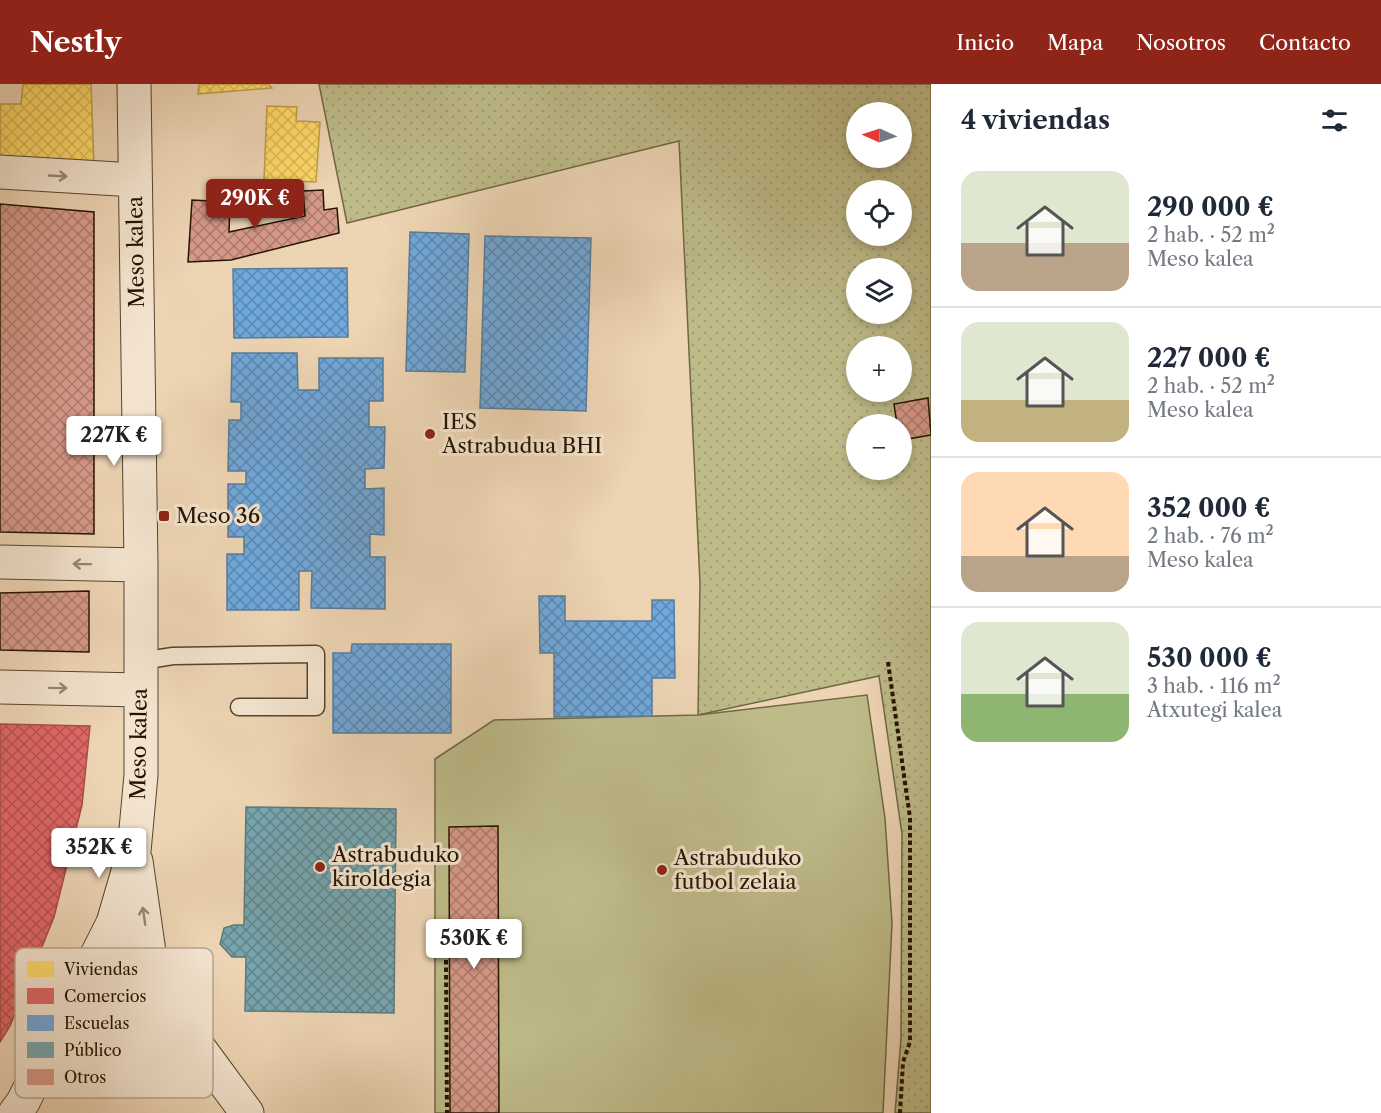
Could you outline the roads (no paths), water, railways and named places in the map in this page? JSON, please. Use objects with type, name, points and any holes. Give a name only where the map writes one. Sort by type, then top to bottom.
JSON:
[{"type":"street","name":"Meso kalea","points":[[100,948],[113,923],[134,851],[141,775],[141,565],[134,84]]},
{"type":"street","points":[[0,172],[135,180]]},
{"type":"street","points":[[0,562],[141,565]]},
{"type":"street","points":[[0,687],[140,675]]},
{"type":"street","points":[[134,851],[148,948]]},
{"type":"street","points":[[113,923],[128,948]]},
{"type":"street","points":[[213,1067],[247,1113]]},
{"type":"street","name":"Meso kalea","points":[[15,1113],[25,1098]]},
{"type":"lane","points":[[140,675],[173,656],[316,654],[316,707],[239,707]]},
{"type":"place","name":"IES Astrabudua BHI","points":[[430,434]]},
{"type":"place","name":"Meso 36","points":[[164,516]]},
{"type":"place","name":"Astrabuduko kiroldegia","points":[[320,867]]},
{"type":"place","name":"Astrabuduko futbol zelaia","points":[[662,870]]}]
